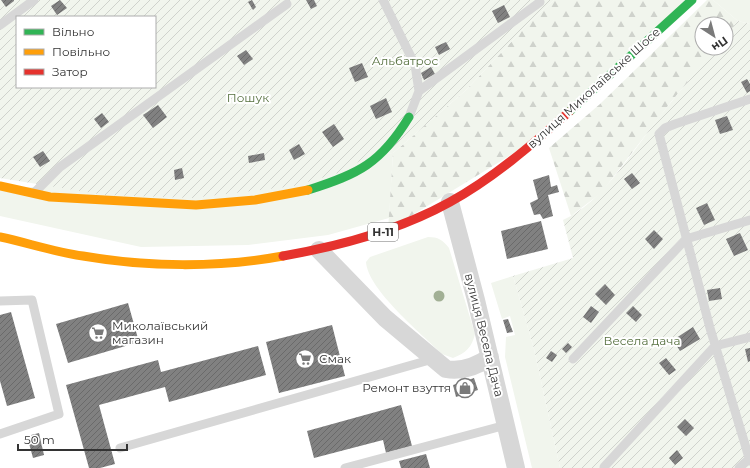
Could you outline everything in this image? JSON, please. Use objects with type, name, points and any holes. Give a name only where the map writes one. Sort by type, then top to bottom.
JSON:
[{"type":"main road","name":"вулиця Миколаївське Шосе","points":[[0,237],[93,258],[134,263],[242,263],[318,250],[388,230],[450,202],[545,134],[692,0]]},
{"type":"main road","points":[[0,186],[35,192],[50,197],[82,200],[196,205],[255,200],[300,193],[341,180],[372,162],[395,140],[409,117]]},
{"type":"street","name":"вулиця Весела Дача","points":[[450,202],[490,357],[516,468]]},
{"type":"street","points":[[318,250],[385,318],[433,360],[446,369],[456,371],[481,363],[490,357]]},
{"type":"lane","points":[[0,25],[34,0]]},
{"type":"lane","points":[[383,0],[415,65],[419,91],[409,117]]},
{"type":"lane","points":[[419,91],[540,2]]},
{"type":"lane","points":[[35,192],[60,167],[287,4]]},
{"type":"lane","points":[[739,468],[750,459],[715,346],[659,134],[665,128],[675,124],[750,99]]},
{"type":"lane","points":[[573,359],[686,239],[750,220]]},
{"type":"lane","points":[[0,301],[32,300],[59,414],[0,434]]},
{"type":"lane","points":[[604,467],[715,346],[750,337]]},
{"type":"lane","points":[[120,448],[433,360]]},
{"type":"lane","points":[[345,468],[369,465],[506,425]]},
{"type":"green space","name":"Пошук","points":[[0,0],[554,0],[528,24],[465,91],[393,153],[369,156],[338,173],[294,186],[192,198],[105,195],[0,178]]},
{"type":"green space","points":[[554,0],[692,0],[545,134],[388,230],[393,153],[465,91],[528,24]]},
{"type":"green space","points":[[707,0],[713,0],[732,16],[694,16],[694,56],[709,56],[671,102],[601,193],[571,216],[549,148],[600,104]]},
{"type":"green space","points":[[713,0],[750,0],[750,24],[738,21],[734,16]]},
{"type":"green space","points":[[734,18],[738,21],[734,26]]},
{"type":"green space","name":"Весела дача","points":[[738,21],[750,24],[750,468],[560,468],[534,349],[513,276],[573,258],[563,220],[591,202],[604,189],[708,56],[734,56],[734,26]]},
{"type":"green space","points":[[393,153],[389,218],[328,235],[248,245],[141,247],[0,216],[0,190]]},
{"type":"green space","points":[[428,237],[440,240],[449,248],[475,334],[468,349],[462,354],[453,358],[442,354],[397,311],[376,285],[369,273],[366,262],[370,257]]},
{"type":"green space","points":[[513,276],[534,349],[560,468],[532,468],[505,357],[506,337],[515,335],[510,316],[502,319],[491,283]]},
{"type":"building","points":[[1,0],[14,0],[14,1],[6,7]]},
{"type":"building","points":[[60,0],[67,8],[57,15],[51,6]]},
{"type":"building","points":[[252,0],[256,7],[253,10],[248,2]]},
{"type":"building","points":[[306,0],[314,0],[317,6],[311,9]]},
{"type":"building","points":[[504,5],[510,17],[498,23],[492,11]]},
{"type":"building","points":[[446,42],[450,49],[439,55],[435,47]]},
{"type":"building","points":[[246,50],[253,59],[244,65],[237,56]]},
{"type":"building","points":[[362,63],[368,77],[355,82],[349,68]]},
{"type":"building","points":[[431,67],[435,74],[424,80],[421,73]]},
{"type":"building","points":[[747,79],[750,84],[750,91],[747,93],[741,82]]},
{"type":"building","points":[[386,98],[392,112],[376,119],[370,106]]},
{"type":"building","points":[[158,105],[167,117],[153,128],[143,115]]},
{"type":"building","points":[[102,113],[109,122],[101,128],[94,119]]},
{"type":"building","points":[[727,116],[733,130],[720,134],[715,120]]},
{"type":"building","points":[[334,124],[344,139],[333,147],[322,132]]},
{"type":"building","points":[[299,144],[305,154],[294,160],[289,150]]},
{"type":"building","points":[[43,151],[50,161],[40,167],[33,157]]},
{"type":"building","points":[[264,153],[265,160],[249,163],[248,156]]},
{"type":"building","points":[[182,168],[184,178],[175,180],[174,170]]},
{"type":"building","points":[[632,173],[640,183],[632,189],[624,179]]},
{"type":"building","points":[[549,175],[551,187],[557,185],[559,192],[548,195],[553,216],[543,219],[540,214],[534,215],[530,203],[538,199],[533,180]]},
{"type":"building","points":[[707,203],[715,220],[704,225],[696,208]]},
{"type":"building","points":[[541,221],[548,249],[507,259],[501,231]]},
{"type":"building","points":[[654,230],[663,239],[654,249],[645,239]]},
{"type":"building","points":[[740,233],[748,250],[734,256],[726,239]]},
{"type":"building","points":[[605,284],[615,295],[606,305],[595,294]]},
{"type":"building","points":[[720,288],[722,299],[709,301],[707,290]]},
{"type":"building","name":"Миколаївський магазин","points":[[128,303],[139,342],[68,363],[56,324]]},
{"type":"building","points":[[591,306],[599,312],[591,323],[583,317]]},
{"type":"building","points":[[633,306],[642,315],[636,322],[626,313]]},
{"type":"building","points":[[11,312],[35,398],[7,406],[0,381],[0,315]]},
{"type":"building","points":[[508,319],[513,332],[507,333],[503,320]]},
{"type":"building","name":"Смак","points":[[332,325],[345,376],[279,393],[266,342]]},
{"type":"building","points":[[693,327],[700,339],[680,351],[673,340]]},
{"type":"building","points":[[568,343],[572,347],[566,353],[562,349]]},
{"type":"building","points":[[258,346],[266,375],[169,402],[165,387],[99,405],[115,464],[100,468],[89,468],[66,385],[158,360],[161,372]]},
{"type":"building","points":[[750,348],[750,361],[748,362],[745,349]]},
{"type":"building","points":[[551,351],[557,355],[552,362],[546,358]]},
{"type":"building","points":[[666,358],[676,370],[669,375],[659,363]]},
{"type":"building","name":"Ремонт взуття","points":[[474,378],[478,390],[456,397],[453,385]]},
{"type":"building","points":[[401,405],[412,446],[386,453],[383,440],[314,458],[307,431]]},
{"type":"building","points":[[685,419],[694,428],[686,436],[677,427]]},
{"type":"building","points":[[39,433],[44,455],[33,458],[27,436]]},
{"type":"building","points":[[677,450],[683,458],[675,465],[669,458]]},
{"type":"building","points":[[426,454],[430,468],[401,468],[399,461]]},
{"type":"traffic: fast","points":[[569,112],[692,0]]},
{"type":"traffic: fast","points":[[308,190],[341,178],[367,165],[389,146],[409,117]]},
{"type":"traffic: slow","points":[[0,186],[50,197],[196,205],[255,200],[308,190]]},
{"type":"traffic: slow","points":[[0,237],[52,250],[107,260],[157,264],[183,265],[233,263],[283,256]]},
{"type":"traffic: jam","points":[[283,256],[368,236],[410,221],[450,202],[497,172],[569,112]]},
{"type":"place","name":"Миколаївський магазин","points":[[98,333]]},
{"type":"place","name":"Смак","points":[[305,359]]},
{"type":"place","name":"Ремонт взуття","points":[[465,388]]},
{"type":"park label","name":"Альбатрос","points":[[405,61]]}]
